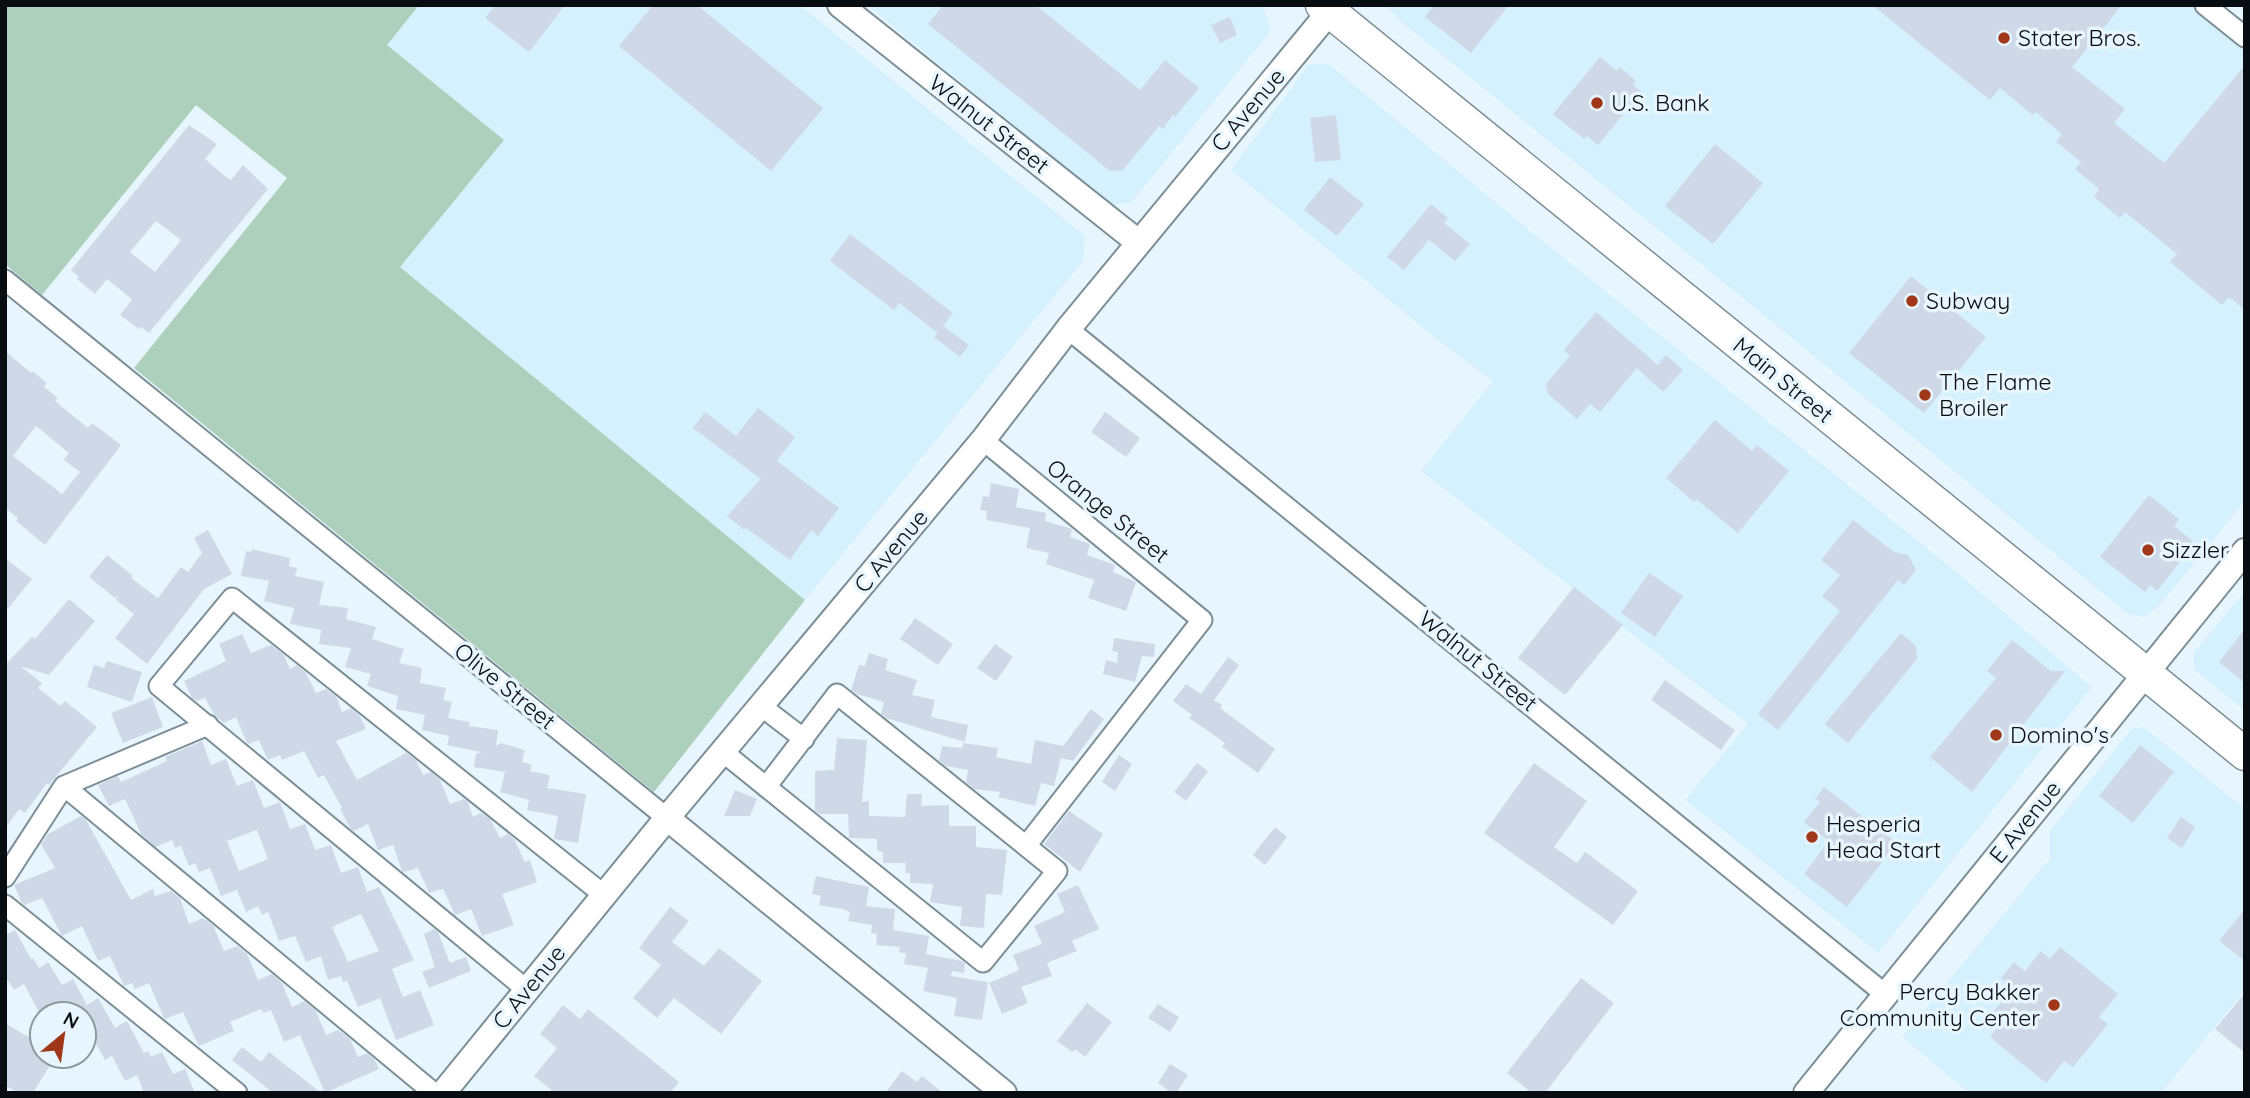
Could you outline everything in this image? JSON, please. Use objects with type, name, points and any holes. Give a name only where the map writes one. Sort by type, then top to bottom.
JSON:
[{"type":"main road","name":"Main Street","points":[[1329,7],[2245,754]]},
{"type":"street","name":"Walnut Street","points":[[840,5],[1138,242]]},
{"type":"street","points":[[2205,5],[2245,37]]},
{"type":"street","name":"C Avenue","points":[[443,1093],[667,818],[983,440],[1068,329],[1329,7]]},
{"type":"street","name":"Olive Street","points":[[5,280],[1004,1093]]},
{"type":"street","name":"Walnut Street","points":[[1068,329],[1886,995]]},
{"type":"street","name":"Orange Street","points":[[983,440],[1202,620],[1026,846]]},
{"type":"street","name":"E Avenue","points":[[1806,1093],[2245,551]]},
{"type":"street","points":[[527,990],[159,686],[232,598],[604,895]]},
{"type":"street","points":[[723,752],[766,787],[983,961],[1057,871],[837,694],[766,787]]},
{"type":"street","points":[[761,706],[804,739]]},
{"type":"street","points":[[5,877],[64,786],[208,725]]},
{"type":"street","points":[[64,786],[434,1093]]},
{"type":"street","points":[[5,905],[237,1093]]},
{"type":"shaded area","points":[[419,5],[800,5],[1085,236],[1083,261],[805,600],[399,267],[504,140],[386,44]]},
{"type":"shaded area","points":[[867,5],[1260,5],[1264,9],[1271,31],[1131,203],[1110,205]]},
{"type":"shaded area","points":[[1385,5],[2223,5],[2245,24],[2245,501],[2159,606],[2144,617],[2128,614],[1400,21]]},
{"type":"shaded area","points":[[1309,64],[1329,64],[1529,230],[1948,565],[2092,687],[1878,953],[1685,800],[1748,724],[1421,471],[1493,381],[1439,341],[1231,170]]},
{"type":"shaded area","points":[[2245,591],[2245,711],[2194,669],[2194,652]]},
{"type":"shaded area","points":[[2144,727],[2245,809],[2245,990],[2161,1093],[1969,1093],[1902,1037],[2050,858],[2050,831],[2131,729]]},
{"type":"green space","points":[[5,5],[419,5],[387,45],[504,140],[400,267],[805,600],[654,792],[134,368],[287,178],[196,105],[42,295],[5,264]]},
{"type":"building","points":[[495,5],[565,5],[529,52],[485,18]]},
{"type":"building","points":[[653,5],[697,5],[823,108],[771,171],[619,46]]},
{"type":"building","points":[[943,5],[1036,5],[1140,90],[1165,60],[1199,88],[1163,129],[1159,126],[1123,170],[1110,171],[928,24]]},
{"type":"building","points":[[1434,5],[1509,5],[1471,53],[1425,17]]},
{"type":"building","points":[[1872,5],[2122,5],[2072,67],[2125,109],[2114,123],[2164,163],[2245,65],[2245,310],[2229,297],[2222,305],[2170,262],[2177,254],[2125,212],[2120,218],[2094,197],[2099,189],[2075,169],[2081,162],[2056,142],[2062,134],[2036,112],[2033,115],[2000,88],[1990,100]]},
{"type":"building","points":[[1230,17],[1237,35],[1220,43],[1211,25]]},
{"type":"building","name":"U.S. Bank","points":[[1600,57],[1617,71],[1620,67],[1636,81],[1633,85],[1642,92],[1598,145],[1587,136],[1584,139],[1553,114]]},
{"type":"building","points":[[1336,115],[1341,160],[1315,162],[1310,118]]},
{"type":"building","points":[[189,125],[217,144],[205,159],[226,177],[231,180],[243,165],[268,189],[149,333],[120,315],[132,300],[107,279],[95,294],[77,279],[79,277],[71,270]],"holes":[[[156,221],[181,240],[155,272],[130,252]]]},
{"type":"building","points":[[1715,144],[1763,183],[1713,244],[1665,206]]},
{"type":"building","points":[[1330,177],[1364,204],[1337,236],[1304,210]]},
{"type":"building","points":[[1431,204],[1448,218],[1444,223],[1470,244],[1455,261],[1429,240],[1404,270],[1387,257]]},
{"type":"building","points":[[850,234],[953,313],[943,326],[969,345],[960,357],[934,337],[938,333],[899,303],[894,310],[830,261]]},
{"type":"building","points":[[1911,276],[1986,337],[1924,413],[1849,353]]},
{"type":"building","points":[[1596,312],[1658,365],[1666,355],[1683,370],[1663,392],[1637,368],[1600,412],[1590,404],[1577,419],[1548,394],[1546,384],[1570,356],[1564,350]]},
{"type":"building","points":[[5,351],[47,383],[44,387],[58,398],[55,401],[88,428],[92,423],[121,445],[45,545],[5,508]],"holes":[[[36,426],[69,453],[64,460],[80,472],[62,494],[13,456]]]},
{"type":"building","points":[[758,408],[795,437],[777,461],[839,508],[818,536],[811,530],[790,560],[727,516],[761,479],[693,428],[705,412],[736,436]]},
{"type":"building","points":[[1105,412],[1140,438],[1126,457],[1091,432]]},
{"type":"building","points":[[1715,420],[1752,451],[1757,445],[1789,471],[1738,533],[1666,478]]},
{"type":"building","points":[[991,483],[1019,489],[1016,507],[1046,513],[1045,521],[1072,529],[1070,537],[1090,544],[1087,555],[1115,565],[1113,572],[1136,582],[1126,611],[1088,598],[1094,580],[1046,564],[1049,553],[1026,548],[1030,528],[986,520],[987,511],[980,510],[983,496],[989,497]]},
{"type":"building","name":"Sizzler","points":[[2149,495],[2179,519],[2174,526],[2195,543],[2157,591],[2150,585],[2145,592],[2100,557]]},
{"type":"building","points":[[1853,520],[1894,552],[1908,555],[1916,570],[1904,585],[1898,580],[1778,730],[1758,714],[1840,611],[1822,596],[1840,575],[1821,560]]},
{"type":"building","points":[[208,530],[232,574],[204,589],[147,664],[115,638],[134,614],[116,600],[118,595],[115,598],[89,577],[107,555],[133,576],[131,578],[158,598],[181,567],[188,572],[202,553],[194,538]]},
{"type":"building","points":[[252,549],[290,558],[289,566],[297,568],[295,576],[324,582],[319,605],[348,608],[346,619],[376,627],[372,639],[404,649],[399,663],[422,668],[420,683],[446,688],[443,700],[452,702],[448,718],[470,722],[469,726],[498,730],[496,746],[501,743],[525,750],[522,762],[532,765],[530,771],[550,775],[547,788],[586,794],[578,843],[554,839],[558,816],[527,810],[529,800],[500,792],[505,772],[474,767],[476,754],[481,752],[447,745],[449,736],[422,730],[425,715],[396,709],[398,696],[367,686],[371,674],[345,667],[351,648],[319,644],[321,630],[290,624],[294,608],[264,601],[269,581],[241,576],[246,551],[251,552]]},
{"type":"building","points":[[5,558],[32,579],[5,612]]},
{"type":"building","points":[[1649,573],[1683,596],[1655,637],[1621,613]]},
{"type":"building","points":[[1574,587],[1623,625],[1565,695],[1518,658]]},
{"type":"building","points":[[69,599],[95,621],[49,675],[20,666],[42,683],[38,688],[61,706],[65,701],[97,727],[49,785],[47,783],[25,813],[19,809],[5,829],[5,665],[32,637],[35,639]]},
{"type":"building","points":[[915,618],[953,644],[938,665],[900,639]]},
{"type":"building","points":[[2245,629],[2245,683],[2219,662]]},
{"type":"building","points":[[1901,633],[1916,646],[1917,659],[1848,743],[1825,724]]},
{"type":"building","points":[[242,634],[251,653],[271,645],[284,655],[290,669],[297,665],[306,673],[316,693],[326,689],[336,696],[342,712],[351,708],[360,716],[366,729],[336,741],[357,780],[406,753],[416,760],[423,775],[431,772],[440,780],[450,804],[464,799],[468,802],[473,817],[481,813],[490,819],[500,838],[508,834],[514,839],[525,862],[530,860],[537,882],[502,894],[514,925],[482,936],[471,909],[455,915],[443,889],[429,893],[418,868],[402,871],[393,845],[378,850],[368,824],[354,831],[350,828],[324,775],[318,778],[304,751],[282,760],[280,755],[268,760],[259,740],[247,743],[236,717],[224,723],[214,714],[205,698],[197,701],[192,698],[184,681],[226,661],[219,644]]},
{"type":"building","points":[[1114,638],[1155,644],[1154,657],[1142,656],[1135,682],[1103,674],[1106,660],[1117,663],[1118,652],[1112,651]]},
{"type":"building","points":[[2012,640],[2051,671],[2065,671],[1972,792],[1930,757],[1996,678],[1987,671]]},
{"type":"building","points":[[995,644],[1013,657],[996,681],[977,668]]},
{"type":"building","points":[[869,653],[888,659],[885,670],[917,680],[912,695],[935,700],[931,717],[968,725],[965,742],[886,718],[881,714],[884,702],[851,690],[859,665],[865,666]]},
{"type":"building","points":[[1228,657],[1239,665],[1214,700],[1222,705],[1220,708],[1275,749],[1258,773],[1222,747],[1225,743],[1189,718],[1192,715],[1173,701],[1186,684],[1201,694]]},
{"type":"building","points":[[107,661],[142,672],[132,702],[87,687],[94,665],[104,668]]},
{"type":"building","points":[[1665,680],[1735,730],[1721,750],[1651,700]]},
{"type":"building","points":[[152,697],[163,727],[123,743],[111,713]]},
{"type":"building","points":[[1091,709],[1104,719],[1073,761],[1061,758],[1054,786],[1041,783],[1035,806],[998,797],[1000,792],[974,789],[966,782],[968,770],[946,766],[939,760],[942,746],[962,748],[963,743],[998,748],[996,757],[1031,764],[1035,740],[1063,746]]},
{"type":"building","points":[[837,738],[867,740],[862,802],[869,801],[869,816],[905,817],[907,794],[922,794],[921,806],[949,805],[949,826],[976,826],[976,847],[1007,850],[1002,895],[986,894],[984,928],[960,926],[962,907],[930,902],[933,884],[910,883],[910,873],[905,873],[906,863],[883,863],[883,852],[877,851],[877,839],[849,838],[848,814],[820,814],[815,811],[815,771],[834,770]]},
{"type":"building","points":[[202,741],[211,765],[226,759],[237,786],[253,780],[264,808],[280,802],[290,829],[305,824],[315,850],[331,845],[341,873],[358,867],[367,892],[379,887],[414,960],[392,969],[403,997],[420,990],[434,1025],[396,1040],[380,998],[358,1007],[347,981],[343,982],[341,976],[328,980],[321,956],[306,962],[295,936],[279,941],[268,912],[262,915],[258,906],[246,912],[237,890],[221,896],[210,868],[199,872],[195,863],[189,866],[181,846],[175,848],[172,840],[156,847],[141,834],[125,799],[109,806],[98,785],[118,776],[121,782],[167,761],[165,757]],"holes":[[[257,830],[268,859],[239,871],[227,841]],[[361,914],[379,951],[348,962],[332,927]]]},
{"type":"building","points":[[2140,745],[2174,772],[2133,823],[2099,796]]},
{"type":"building","points":[[1119,755],[1132,764],[1115,791],[1102,782]]},
{"type":"building","points":[[1197,763],[1208,771],[1186,801],[1174,792]]},
{"type":"building","points":[[1534,763],[1587,801],[1554,847],[1577,863],[1585,852],[1638,891],[1613,925],[1484,833]]},
{"type":"building","points":[[1824,787],[1897,843],[1847,907],[1804,874],[1829,841],[1804,822],[1820,802],[1815,799]]},
{"type":"building","points":[[735,790],[757,799],[750,816],[724,816]]},
{"type":"building","points":[[1069,811],[1103,834],[1080,872],[1044,844]]},
{"type":"building","points":[[81,816],[86,820],[131,900],[153,889],[155,896],[171,891],[180,898],[189,924],[203,918],[213,925],[224,951],[237,946],[247,954],[258,980],[272,974],[282,983],[292,1007],[305,1001],[316,1011],[326,1035],[338,1030],[350,1039],[358,1057],[367,1053],[379,1069],[325,1093],[300,1035],[284,1042],[271,1010],[263,1013],[261,1009],[230,1022],[234,1031],[199,1046],[183,1012],[164,1018],[149,983],[135,989],[132,983],[124,986],[110,956],[98,961],[82,926],[62,936],[42,898],[25,905],[22,903],[14,885],[55,868],[41,844],[48,834]]},
{"type":"building","points":[[2181,817],[2195,827],[2182,848],[2167,838]]},
{"type":"building","points":[[1275,827],[1287,837],[1265,865],[1253,855]]},
{"type":"building","points":[[816,876],[869,887],[866,906],[895,909],[893,930],[929,936],[926,954],[962,961],[965,964],[964,973],[952,971],[951,976],[988,982],[982,1020],[954,1016],[957,998],[923,991],[928,968],[904,964],[906,954],[899,952],[900,947],[876,945],[877,934],[871,933],[872,925],[848,921],[850,912],[843,909],[819,905],[821,896],[812,894]]},
{"type":"building","points":[[1078,885],[1099,929],[1072,941],[1077,951],[1047,963],[1052,976],[1021,987],[1028,1003],[1002,1014],[989,983],[1019,970],[1013,955],[1042,944],[1034,926],[1065,912],[1057,894]]},
{"type":"building","points":[[670,907],[689,921],[672,942],[704,966],[719,948],[762,981],[721,1034],[674,998],[657,1018],[633,998],[661,965],[639,948]]},
{"type":"building","points":[[2245,909],[2245,961],[2219,941]]},
{"type":"building","points":[[434,929],[438,932],[450,963],[466,957],[471,971],[429,988],[422,972],[435,967],[424,934]]},
{"type":"building","points":[[15,930],[39,968],[48,962],[62,985],[73,979],[84,1000],[33,1000],[24,984],[14,990],[5,976],[5,935]]},
{"type":"building","name":"Percy Bakker Community Center","points":[[2060,947],[2118,994],[2099,1017],[2108,1024],[2073,1067],[2064,1061],[2046,1083],[1990,1037],[1999,1026],[1988,1018],[2013,988],[2001,978],[2014,962],[2025,971],[2041,951],[2050,959]]},
{"type":"building","points":[[1581,978],[1614,1003],[1545,1093],[1532,1093],[1507,1073]]},
{"type":"building","points":[[2245,993],[2245,1053],[2215,1029]]},
{"type":"building","points":[[98,998],[115,1028],[127,1021],[144,1053],[148,1051],[151,1057],[162,1052],[173,1074],[185,1069],[195,1093],[144,1093],[137,1075],[125,1081],[112,1056],[105,1060],[98,1047],[98,1000],[95,1000]]},
{"type":"building","points":[[1087,1003],[1112,1022],[1085,1057],[1075,1049],[1072,1052],[1057,1041]]},
{"type":"building","points":[[1158,1004],[1179,1017],[1170,1032],[1148,1018]]},
{"type":"building","points":[[563,1005],[580,1019],[588,1009],[679,1082],[670,1093],[555,1093],[534,1076],[557,1048],[540,1034]]},
{"type":"building","points":[[5,1023],[28,1037],[28,1070],[47,1070],[33,1093],[18,1093],[5,1085]]},
{"type":"building","points":[[242,1047],[261,1062],[269,1052],[321,1093],[273,1093],[232,1060]]},
{"type":"building","points":[[1170,1064],[1188,1075],[1176,1093],[1158,1083]]},
{"type":"building","points":[[902,1071],[917,1082],[922,1076],[943,1093],[885,1093]]},
{"type":"place","name":"Stater Bros.","points":[[2004,38]]},
{"type":"place","name":"U.S. Bank","points":[[1597,103]]},
{"type":"place","name":"Subway","points":[[1912,301]]},
{"type":"place","name":"The Flame Broiler","points":[[1925,395]]},
{"type":"place","name":"Sizzler","points":[[2148,550]]},
{"type":"place","name":"Domino's","points":[[1996,735]]},
{"type":"place","name":"Hesperia Head Start","points":[[1812,837]]},
{"type":"place","name":"Percy Bakker Community Center","points":[[2054,1005]]}]
